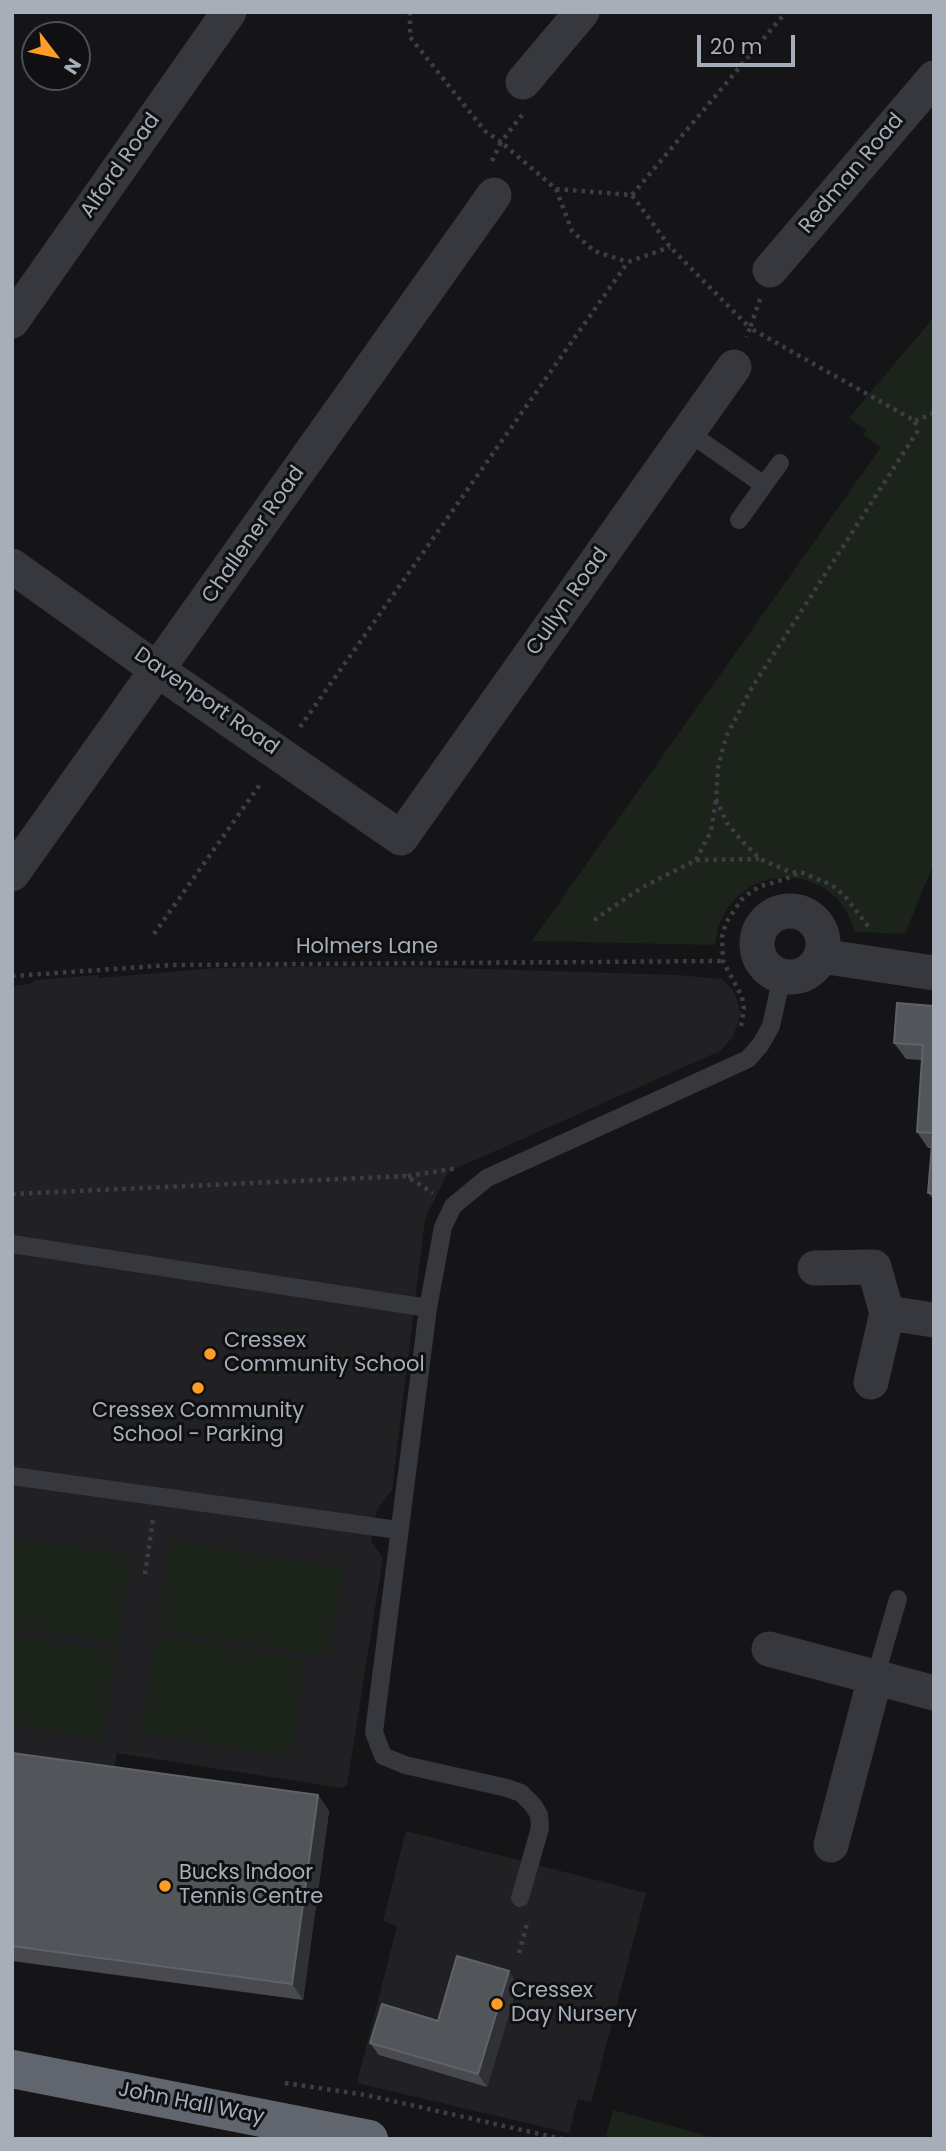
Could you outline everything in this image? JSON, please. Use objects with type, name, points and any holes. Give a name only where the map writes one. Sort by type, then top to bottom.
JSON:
[{"type":"highway","name":"John Hall Way","points":[[12,2068],[369,2139]]},
{"type":"street","name":"Alford Road","points":[[12,321],[229,12]]},
{"type":"street","points":[[523,82],[582,12]]},
{"type":"street","name":"Redman Road","points":[[770,270],[934,78]]},
{"type":"street","name":"Challener Road","points":[[12,874],[159,671],[494,195]]},
{"type":"street","name":"Cullyn Road","points":[[401,838],[734,367]]},
{"type":"street","name":"Davenport Road","points":[[12,566],[401,838]]},
{"type":"street","points":[[789,911],[800,913],[810,918],[822,935],[821,956],[807,972],[798,976],[782,976],[767,969],[761,961],[757,939],[761,928],[778,914],[789,911]]},
{"type":"street","points":[[821,956],[934,973]]},
{"type":"street","points":[[815,1268],[874,1267],[887,1313],[871,1382]]},
{"type":"street","points":[[887,1313],[934,1320]]},
{"type":"street","points":[[769,1650],[934,1693]]},
{"type":"street","points":[[831,1845],[875,1678]]},
{"type":"lane","points":[[688,432],[764,485]]},
{"type":"lane","points":[[740,520],[780,463]]},
{"type":"lane","points":[[520,1898],[540,1828],[539,1815],[533,1805],[521,1793],[506,1788],[405,1765],[383,1756],[374,1732],[428,1308],[443,1227],[453,1206],[487,1178],[748,1059],[771,1026],[782,976]]},
{"type":"lane","points":[[12,1244],[428,1308]]},
{"type":"lane","points":[[12,1476],[398,1530]]},
{"type":"lane","points":[[875,1678],[898,1599]]},
{"type":"path","points":[[410,12],[410,37],[485,131],[556,189],[572,232],[594,251],[628,262]]},
{"type":"path","points":[[632,195],[786,12]]},
{"type":"path","points":[[494,195],[487,171],[501,142]]},
{"type":"path","points":[[556,189],[632,195],[670,247],[750,328],[915,421]]},
{"type":"path","points":[[154,933],[628,262],[670,247]]},
{"type":"path","points":[[734,367],[750,328]]},
{"type":"path","points":[[915,421],[934,413]]},
{"type":"path","points":[[696,860],[711,831],[715,816],[718,767],[726,737],[751,689],[917,432],[915,421]]},
{"type":"path","points":[[716,799],[727,823],[760,859],[832,886],[845,896],[874,936],[871,963]]},
{"type":"path","points":[[594,920],[642,888],[696,860],[760,859]]},
{"type":"path","points":[[740,1021],[744,1009],[742,997],[723,961],[722,937],[726,923],[741,900],[761,886],[799,872]]},
{"type":"path","name":"Holmers Lane","points":[[12,976],[170,965],[723,961]]},
{"type":"path","points":[[12,1194],[406,1176],[453,1206]]},
{"type":"path","points":[[140,1516],[166,1520]]},
{"type":"path","points":[[145,1574],[153,1518]]},
{"type":"path","points":[[519,1953],[530,1914]]},
{"type":"shaded area","points":[[934,317],[934,862],[905,934],[855,932],[838,899],[824,888],[806,880],[788,877],[753,885],[738,896],[726,910],[718,927],[715,945],[532,941],[881,447],[863,435],[866,430],[849,418]]},
{"type":"shaded area","name":"Cressex Community School","points":[[421,967],[678,975],[722,979],[735,993],[741,1014],[733,1037],[720,1051],[448,1172],[425,1219],[392,1490],[377,1509],[371,1542],[383,1557],[347,1785],[341,1788],[117,1753],[114,1770],[12,1763],[12,986],[30,984],[36,980],[98,975],[98,978],[215,968]]},
{"type":"shaded area","points":[[12,1537],[132,1555],[118,1643],[12,1627]]},
{"type":"shaded area","points":[[170,1541],[343,1567],[329,1656],[156,1629]]},
{"type":"shaded area","points":[[12,1635],[117,1651],[103,1739],[12,1725]]},
{"type":"shaded area","points":[[156,1636],[305,1659],[290,1757],[140,1733]]},
{"type":"shaded area","name":"Cressex Day Nursery","points":[[406,1831],[646,1893],[591,2103],[578,2099],[569,2133],[357,2083],[397,1926],[383,1921]]},
{"type":"shaded area","points":[[613,2110],[719,2139],[605,2139]]},
{"type":"building","points":[[897,1003],[934,1006],[934,1193],[928,1193],[933,1133],[917,1132],[923,1045],[894,1043]]},
{"type":"building","name":"Bucks Indoor Tennis Centre","points":[[12,1753],[318,1795],[292,1984],[12,1946]]},
{"type":"building","points":[[457,1956],[509,1971],[478,2074],[370,2043],[382,2004],[438,2021]]},
{"type":"place","name":"Cressex Community School","points":[[210,1354]]},
{"type":"place","name":"Cressex Community School - Parking","points":[[198,1388]]},
{"type":"place","name":"Bucks Indoor Tennis Centre","points":[[165,1886]]},
{"type":"place","name":"Cressex Day Nursery","points":[[497,2004]]}]
